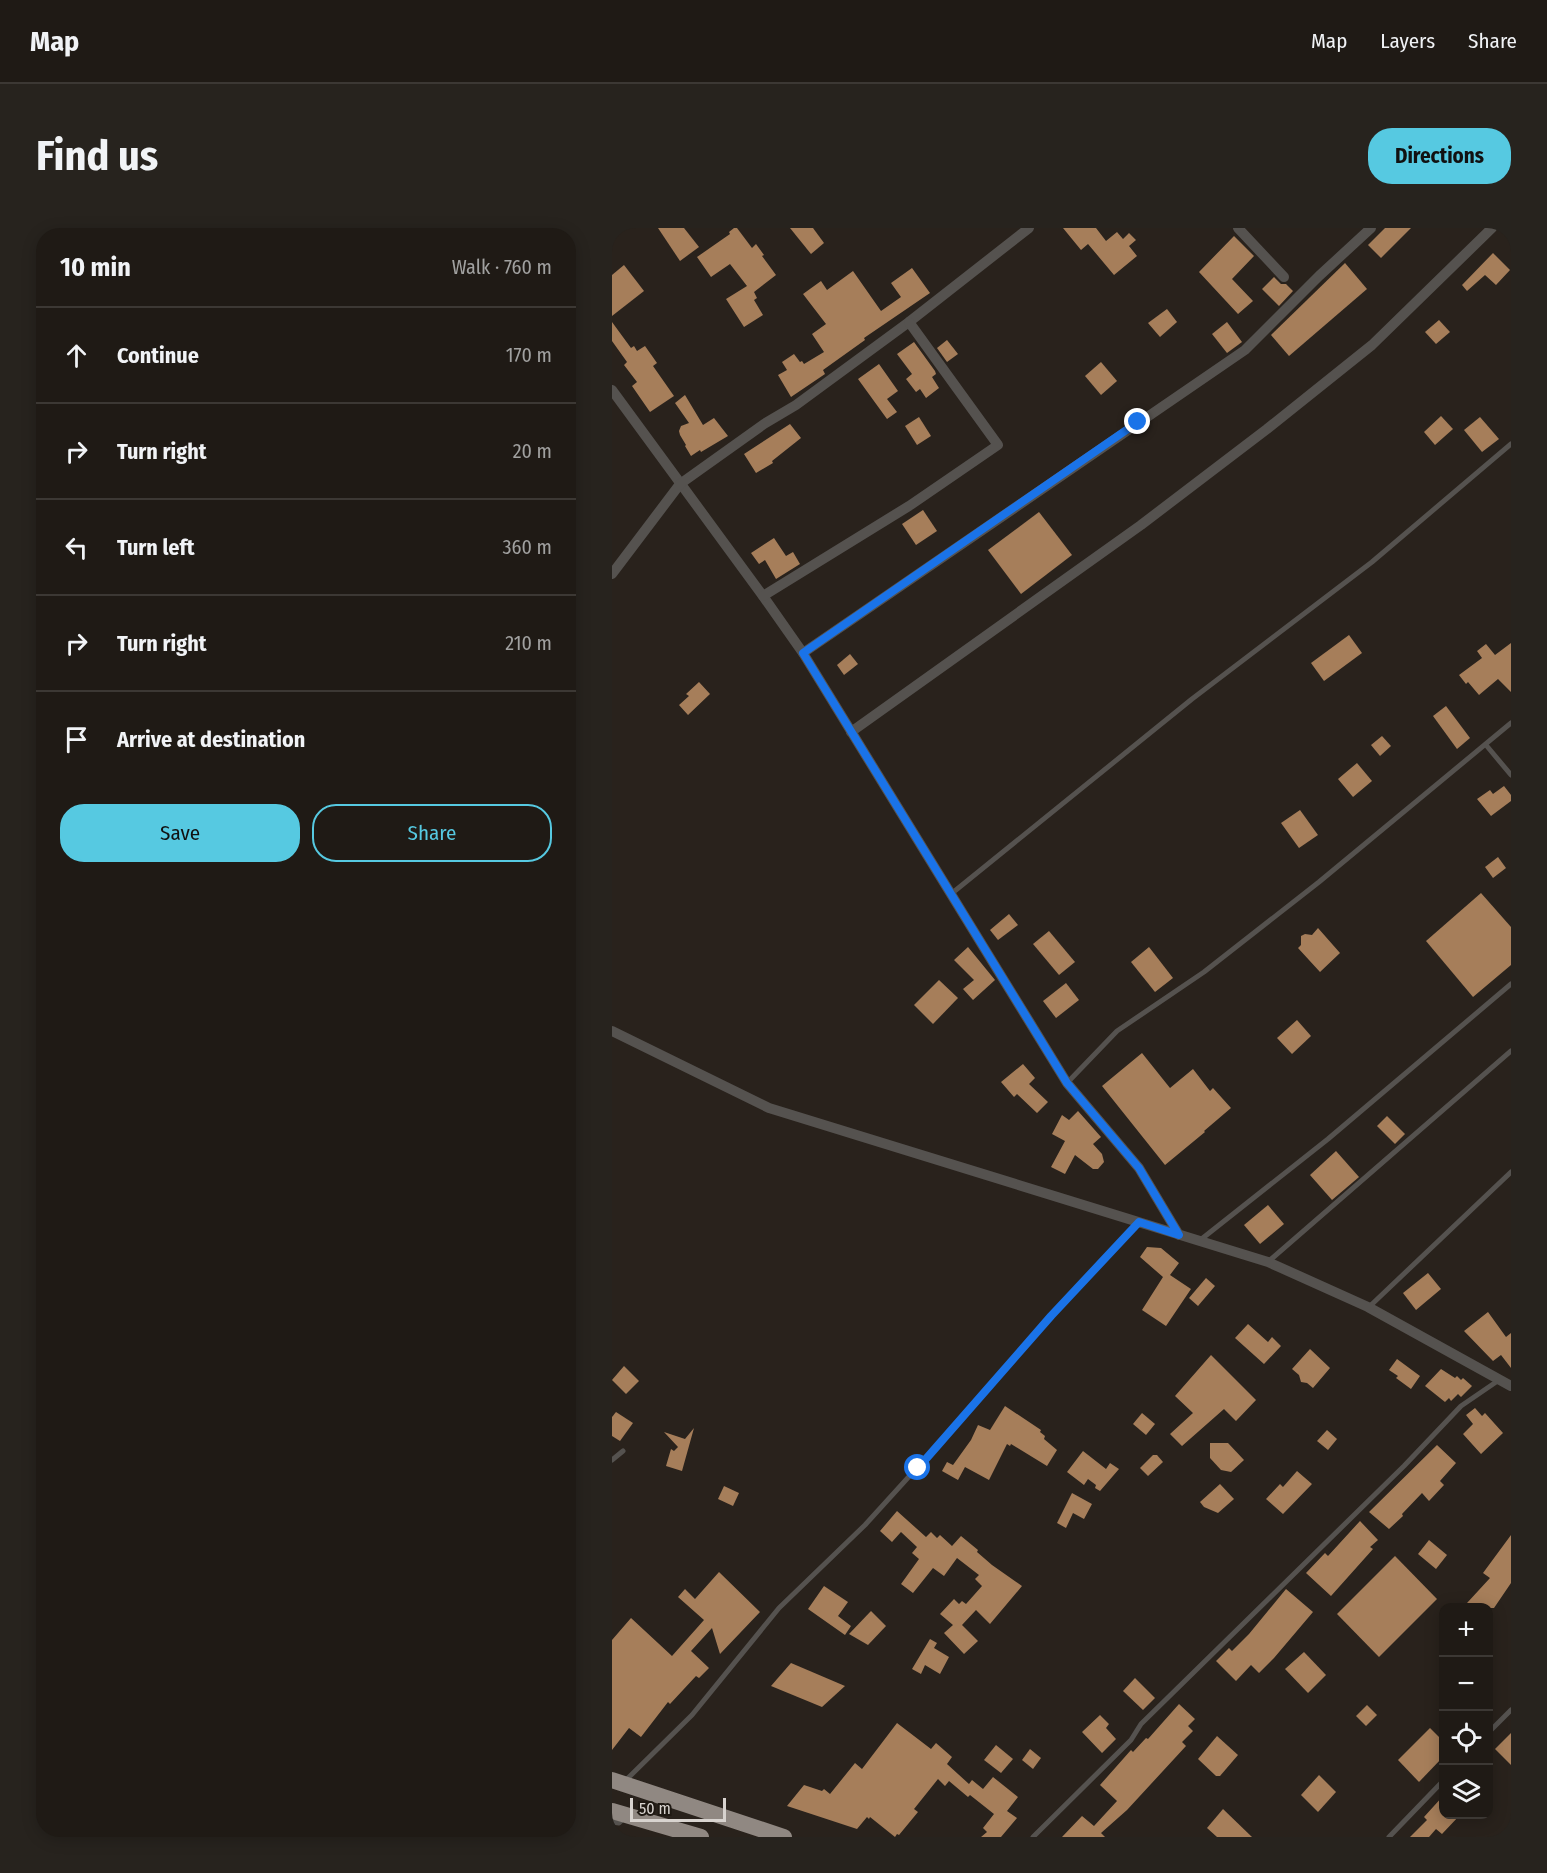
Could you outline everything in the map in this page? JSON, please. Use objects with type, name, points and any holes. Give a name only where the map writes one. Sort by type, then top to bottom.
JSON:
[{"type":"highway","points":[[618,1781],[784,1837]]},
{"type":"highway","points":[[617,1816],[701,1837]]},
{"type":"street","points":[[612,574],[680,484],[764,424],[796,405],[909,322],[1029,228]]},
{"type":"street","points":[[1238,228],[1284,277]]},
{"type":"street","points":[[803,653],[1245,350],[1371,228]]},
{"type":"street","points":[[851,732],[995,627],[1141,525],[1275,422],[1372,345],[1492,228]]},
{"type":"street","points":[[763,596],[909,506],[998,445],[909,322]]},
{"type":"street","points":[[612,390],[803,653],[1067,1083],[1139,1168],[1179,1235]]},
{"type":"street","points":[[612,1030],[769,1108],[1268,1262],[1368,1307],[1511,1386]]},
{"type":"lane","points":[[951,894],[1192,699],[1372,561],[1511,444]]},
{"type":"lane","points":[[1067,1083],[1117,1031],[1203,972],[1257,931],[1374,838],[1511,723]]},
{"type":"lane","points":[[1486,745],[1511,775]]},
{"type":"lane","points":[[1198,1242],[1328,1139],[1511,984]]},
{"type":"lane","points":[[1268,1262],[1511,1051]]},
{"type":"lane","points":[[1368,1307],[1511,1172]]},
{"type":"lane","points":[[618,1781],[692,1715],[780,1608],[865,1525],[1051,1316],[1139,1222]]},
{"type":"lane","points":[[1033,1837],[1131,1740],[1141,1724],[1404,1466],[1461,1406],[1499,1380]]},
{"type":"lane","points":[[612,1460],[623,1451]]},
{"type":"lane","points":[[1493,1728],[1511,1710]]},
{"type":"lane","points":[[1389,1837],[1439,1785]]},
{"type":"building","points":[[658,228],[684,228],[699,247],[680,261]]},
{"type":"building","points":[[737,228],[752,248],[756,244],[776,275],[754,292],[757,298],[754,300],[763,315],[744,327],[726,299],[747,286],[730,264],[711,277],[697,257],[730,234],[729,232]]},
{"type":"building","points":[[790,228],[813,228],[824,243],[811,254]]},
{"type":"building","points":[[1063,228],[1096,228],[1106,241],[1117,232],[1123,239],[1129,233],[1136,240],[1129,246],[1137,256],[1114,275],[1088,244],[1081,250]]},
{"type":"building","points":[[1385,228],[1411,228],[1381,258],[1368,245]]},
{"type":"building","points":[[1234,236],[1254,256],[1232,279],[1253,301],[1238,314],[1199,272]]},
{"type":"building","points":[[1493,253],[1510,270],[1496,285],[1485,275],[1467,291],[1462,285]]},
{"type":"building","points":[[1345,263],[1367,289],[1289,356],[1271,335]]},
{"type":"building","points":[[624,265],[644,291],[612,316],[612,275]]},
{"type":"building","points":[[912,268],[930,293],[864,338],[865,340],[823,370],[825,374],[791,397],[778,375],[787,370],[782,362],[794,354],[804,364],[824,352],[812,334],[826,324],[803,294],[821,281],[827,290],[853,271],[881,311],[901,297],[891,283]]},
{"type":"building","points":[[1274,277],[1293,291],[1279,306],[1262,289]]},
{"type":"building","points":[[1167,309],[1177,322],[1160,337],[1148,323]]},
{"type":"building","points":[[1439,320],[1450,332],[1436,344],[1425,332]]},
{"type":"building","points":[[612,322],[631,348],[634,346],[637,351],[645,346],[657,363],[653,366],[674,396],[650,412],[632,386],[637,382],[624,365],[627,362],[612,341]]},
{"type":"building","points":[[1227,322],[1242,342],[1227,353],[1212,334]]},
{"type":"building","points":[[947,340],[958,354],[947,362],[937,348]]},
{"type":"building","points":[[914,342],[935,371],[936,374],[932,377],[939,388],[926,398],[920,389],[916,392],[906,379],[912,374],[897,354]]},
{"type":"building","points":[[1101,362],[1117,381],[1101,395],[1085,376]]},
{"type":"building","points":[[879,364],[898,391],[887,399],[897,412],[887,419],[858,379]]},
{"type":"building","points":[[685,395],[703,425],[714,418],[728,436],[691,456],[679,431],[681,426],[689,423],[675,403]]},
{"type":"building","points":[[1441,416],[1453,429],[1435,445],[1424,432]]},
{"type":"building","points":[[919,417],[931,436],[917,445],[905,426]]},
{"type":"building","points":[[1480,417],[1499,439],[1482,452],[1464,430]]},
{"type":"building","points":[[790,424],[801,438],[772,461],[773,463],[756,473],[744,454]]},
{"type":"building","points":[[923,510],[937,531],[916,545],[902,524]]},
{"type":"building","points":[[1039,512],[1072,555],[1021,594],[988,550]]},
{"type":"building","points":[[774,538],[786,556],[793,552],[800,564],[776,579],[765,560],[759,564],[751,553]]},
{"type":"building","points":[[1349,635],[1362,653],[1324,681],[1311,663]]},
{"type":"building","points":[[1511,643],[1511,692],[1498,679],[1479,695],[1459,675],[1482,658],[1477,651],[1486,644],[1495,655]]},
{"type":"building","points":[[850,654],[858,664],[844,675],[837,665]]},
{"type":"building","points":[[699,682],[710,694],[688,715],[679,705],[689,696],[686,694]]},
{"type":"building","points":[[1446,706],[1470,738],[1457,749],[1433,716]]},
{"type":"building","points":[[1382,736],[1391,746],[1380,756],[1371,745]]},
{"type":"building","points":[[1357,763],[1372,781],[1353,797],[1338,779]]},
{"type":"building","points":[[1504,786],[1511,795],[1511,801],[1491,816],[1477,799],[1490,790],[1493,794]]},
{"type":"building","points":[[1300,810],[1318,835],[1299,848],[1281,823]]},
{"type":"building","points":[[1498,857],[1506,868],[1493,878],[1485,867]]},
{"type":"building","points":[[1481,893],[1511,927],[1511,965],[1473,997],[1426,941]]},
{"type":"building","points":[[1009,914],[1018,925],[998,940],[990,930]]},
{"type":"building","points":[[1318,928],[1340,953],[1320,972],[1298,948],[1301,945],[1301,936],[1312,935]]},
{"type":"building","points":[[1049,931],[1075,962],[1059,975],[1033,944]]},
{"type":"building","points":[[968,947],[995,980],[973,1000],[963,989],[974,980],[954,960]]},
{"type":"building","points":[[1149,947],[1173,978],[1155,992],[1131,962]]},
{"type":"building","points":[[939,980],[958,998],[933,1024],[914,1005]]},
{"type":"building","points":[[1066,983],[1079,1000],[1056,1018],[1043,1001]]},
{"type":"building","points":[[1297,1020],[1311,1036],[1292,1054],[1277,1038]]},
{"type":"building","points":[[1142,1053],[1170,1088],[1193,1069],[1210,1091],[1213,1088],[1231,1108],[1165,1165],[1102,1086]]},
{"type":"building","points":[[1023,1064],[1035,1078],[1029,1084],[1048,1102],[1037,1113],[1017,1094],[1014,1097],[1001,1082]]},
{"type":"building","points":[[1078,1111],[1101,1137],[1093,1144],[1102,1154],[1104,1162],[1098,1169],[1093,1169],[1075,1155],[1065,1174],[1051,1167],[1065,1141],[1052,1134],[1062,1115],[1069,1120]]},
{"type":"building","points":[[1387,1116],[1405,1134],[1395,1144],[1377,1126]]},
{"type":"building","points":[[1336,1151],[1359,1177],[1332,1200],[1310,1175]]},
{"type":"building","points":[[1268,1205],[1284,1224],[1260,1244],[1244,1225]]},
{"type":"building","points":[[1147,1247],[1161,1248],[1179,1263],[1170,1275],[1191,1289],[1166,1326],[1142,1310],[1163,1277],[1140,1257]]},
{"type":"building","points":[[1428,1273],[1441,1289],[1416,1310],[1403,1293]]},
{"type":"building","points":[[1206,1278],[1215,1286],[1198,1306],[1189,1298]]},
{"type":"building","points":[[1488,1312],[1506,1337],[1511,1333],[1511,1368],[1501,1355],[1493,1361],[1464,1331]]},
{"type":"building","points":[[1248,1324],[1268,1342],[1272,1337],[1281,1346],[1264,1364],[1235,1338]]},
{"type":"building","points":[[1310,1349],[1330,1368],[1313,1388],[1301,1382],[1299,1375],[1292,1369]]},
{"type":"building","points":[[1211,1355],[1256,1400],[1236,1421],[1224,1409],[1182,1446],[1170,1434],[1193,1413],[1175,1396]]},
{"type":"building","points":[[1397,1359],[1420,1376],[1411,1389],[1389,1370]]},
{"type":"building","points":[[624,1366],[639,1381],[626,1394],[612,1380]]},
{"type":"building","points":[[1441,1369],[1455,1378],[1457,1376],[1461,1380],[1463,1378],[1472,1386],[1461,1397],[1458,1394],[1451,1401],[1449,1398],[1445,1402],[1425,1386]]},
{"type":"building","points":[[1005,1406],[1041,1430],[1040,1432],[1045,1436],[1044,1439],[1057,1450],[1047,1466],[1011,1444],[1010,1446],[1007,1444],[989,1480],[965,1467],[958,1480],[942,1471],[947,1462],[953,1465],[971,1440],[978,1425],[990,1430]]},
{"type":"building","points":[[1475,1408],[1482,1416],[1485,1413],[1503,1433],[1481,1454],[1463,1434],[1473,1424],[1466,1415]]},
{"type":"building","points":[[616,1412],[633,1423],[620,1441],[612,1436],[612,1417]]},
{"type":"building","points":[[1142,1413],[1155,1424],[1146,1435],[1133,1424]]},
{"type":"building","points":[[694,1428],[682,1471],[666,1466],[671,1449],[674,1451],[678,1447],[664,1432],[685,1439]]},
{"type":"building","points":[[1327,1430],[1337,1439],[1328,1450],[1317,1441]]},
{"type":"building","points":[[1210,1443],[1228,1443],[1244,1460],[1231,1472],[1221,1470],[1210,1458]]},
{"type":"building","points":[[1437,1445],[1456,1463],[1440,1481],[1444,1485],[1429,1501],[1422,1493],[1389,1529],[1369,1512]]},
{"type":"building","points":[[1083,1451],[1106,1469],[1110,1463],[1119,1469],[1100,1491],[1088,1479],[1084,1485],[1067,1472]]},
{"type":"building","points":[[1153,1455],[1157,1455],[1163,1462],[1148,1476],[1140,1468]]},
{"type":"building","points":[[1297,1471],[1312,1484],[1283,1514],[1266,1499],[1280,1484],[1283,1487]]},
{"type":"building","points":[[1220,1484],[1234,1499],[1218,1513],[1204,1507],[1200,1502]]},
{"type":"building","points":[[724,1486],[739,1493],[733,1506],[718,1499]]},
{"type":"building","points":[[1072,1493],[1092,1504],[1084,1519],[1073,1513],[1066,1528],[1057,1523]]},
{"type":"building","points":[[897,1511],[926,1537],[931,1532],[937,1538],[940,1535],[952,1546],[961,1536],[992,1565],[1022,1586],[990,1624],[976,1610],[962,1625],[978,1641],[964,1654],[944,1633],[953,1625],[940,1614],[954,1599],[959,1604],[962,1601],[966,1604],[982,1586],[975,1579],[979,1575],[957,1558],[944,1576],[933,1568],[913,1593],[901,1584],[919,1559],[912,1553],[917,1547],[901,1532],[892,1542],[880,1531]]},
{"type":"building","points":[[1360,1521],[1378,1540],[1370,1547],[1373,1549],[1331,1596],[1306,1573],[1325,1553],[1328,1556]]},
{"type":"building","points":[[1511,1535],[1511,1583],[1494,1608],[1493,1603],[1467,1603],[1490,1578],[1483,1573]]},
{"type":"building","points":[[1429,1540],[1447,1555],[1436,1569],[1418,1554]]},
{"type":"building","points":[[1395,1556],[1437,1599],[1379,1657],[1337,1614]]},
{"type":"building","points":[[719,1572],[760,1612],[720,1654],[712,1628],[691,1651],[709,1668],[699,1678],[696,1676],[670,1704],[668,1702],[641,1737],[629,1728],[612,1750],[612,1640],[631,1618],[672,1656],[704,1620],[678,1597],[685,1589],[695,1599]]},
{"type":"building","points":[[824,1586],[848,1602],[838,1616],[851,1626],[845,1635],[808,1609]]},
{"type":"building","points":[[1286,1589],[1313,1612],[1259,1673],[1251,1665],[1236,1681],[1216,1661],[1229,1648],[1232,1651],[1249,1634]]},
{"type":"building","points":[[871,1611],[886,1626],[868,1645],[849,1634]]},
{"type":"building","points":[[930,1639],[937,1643],[934,1648],[949,1657],[940,1674],[925,1665],[921,1674],[912,1669]]},
{"type":"building","points":[[1304,1652],[1326,1675],[1308,1693],[1285,1669]]},
{"type":"building","points":[[791,1663],[845,1686],[822,1707],[771,1686]]},
{"type":"building","points":[[1135,1678],[1155,1698],[1143,1710],[1123,1691]]},
{"type":"building","points":[[1179,1704],[1195,1719],[1188,1726],[1193,1731],[1182,1742],[1186,1746],[1127,1810],[1101,1833],[1105,1837],[1062,1837],[1082,1816],[1094,1826],[1117,1801],[1100,1785],[1131,1750],[1133,1752],[1146,1738],[1148,1739]]},
{"type":"building","points":[[1367,1705],[1377,1715],[1366,1726],[1356,1716]]},
{"type":"building","points":[[1100,1715],[1109,1724],[1106,1728],[1116,1739],[1102,1753],[1082,1732]]},
{"type":"building","points":[[897,1723],[931,1749],[936,1743],[952,1757],[947,1764],[969,1784],[972,1780],[983,1789],[993,1777],[1018,1797],[1007,1811],[1017,1818],[1001,1837],[981,1837],[987,1832],[983,1828],[994,1814],[949,1781],[945,1786],[938,1779],[914,1809],[918,1812],[895,1837],[870,1817],[869,1819],[867,1817],[857,1829],[787,1806],[804,1785],[822,1791],[824,1789],[830,1794],[855,1763],[862,1769]]},
{"type":"building","points":[[1430,1728],[1439,1737],[1439,1761],[1419,1782],[1398,1760]]},
{"type":"building","points":[[1511,1733],[1511,1765],[1495,1749]]},
{"type":"building","points":[[1217,1736],[1238,1755],[1220,1776],[1216,1776],[1198,1759]]},
{"type":"building","points":[[996,1745],[1013,1759],[1001,1773],[984,1760]]},
{"type":"building","points":[[1030,1749],[1041,1758],[1033,1769],[1022,1760]]},
{"type":"building","points":[[1319,1775],[1336,1792],[1318,1812],[1301,1795]]},
{"type":"building","points":[[1439,1800],[1439,1819],[1456,1819],[1442,1834],[1436,1829],[1429,1837],[1410,1837],[1427,1820],[1424,1817]]},
{"type":"building","points":[[1223,1809],[1252,1837],[1217,1837],[1207,1828]]},
{"type":"route","points":[[918,1468],[1051,1316],[1139,1222],[1179,1235],[1139,1168],[1067,1083],[803,653],[1138,422]]}]
